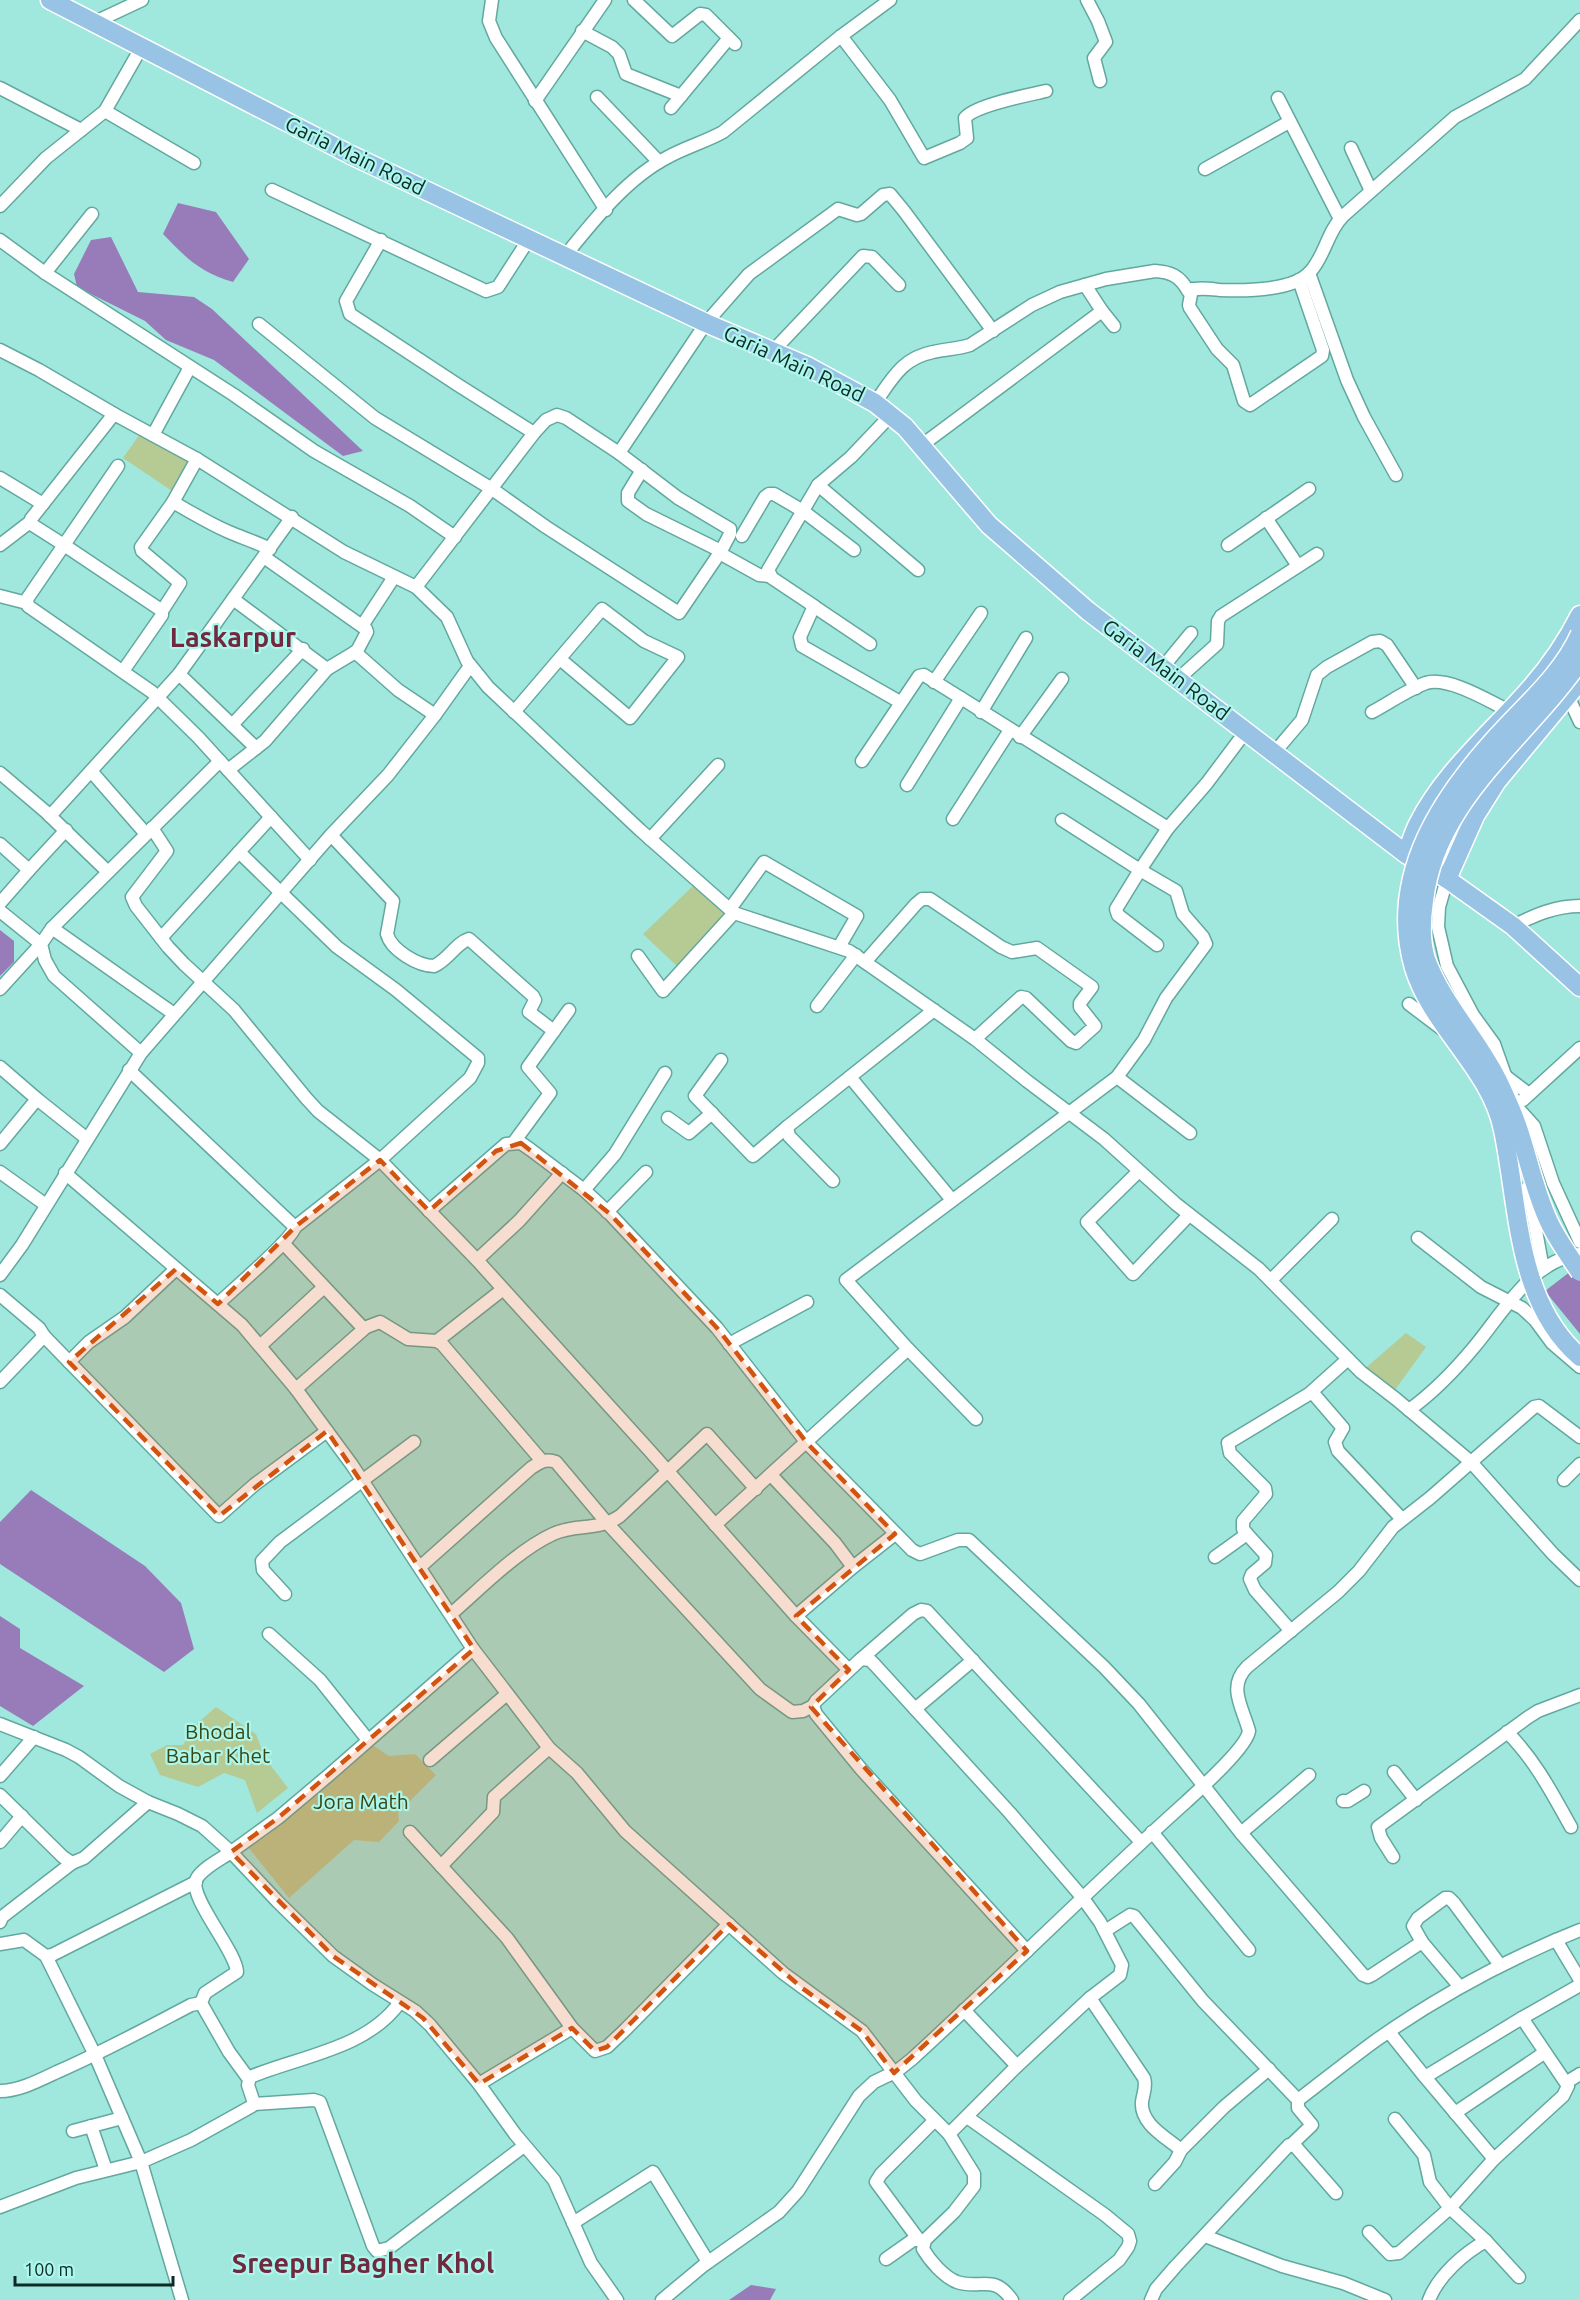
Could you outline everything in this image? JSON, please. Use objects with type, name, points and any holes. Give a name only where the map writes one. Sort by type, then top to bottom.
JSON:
[{"type":"main road","name":"Garia Main Road","points":[[50,0],[351,156],[566,255],[706,323],[773,351],[834,380],[875,403],[922,445],[1003,539],[1089,611],[1406,854],[1447,879],[1513,926],[1580,987]]},
{"type":"main road","points":[[1406,854],[1418,824],[1445,783],[1546,668],[1570,635],[1580,615]]},
{"type":"main road","points":[[1580,634],[1552,679],[1469,769],[1439,814],[1424,842],[1412,874],[1406,919],[1408,942],[1415,969],[1426,994],[1483,1081],[1500,1117],[1520,1231],[1534,1291],[1548,1319],[1569,1347],[1580,1357]]},
{"type":"main road","points":[[1580,661],[1556,695],[1482,775],[1453,817],[1434,854],[1426,883],[1422,927],[1422,943],[1437,983],[1499,1082],[1519,1131],[1533,1181],[1549,1223],[1580,1272]]},
{"type":"main road","points":[[1447,879],[1475,816],[1497,782],[1526,743],[1580,681]]},
{"type":"street","points":[[93,23],[142,0]]},
{"type":"street","points":[[492,0],[489,21],[491,28],[606,210]]},
{"type":"street","points":[[535,101],[605,0]]},
{"type":"street","points":[[634,0],[672,36],[700,14],[706,15],[732,41],[671,108]]},
{"type":"street","points":[[566,255],[625,190],[659,162],[723,132],[841,36],[890,0]]},
{"type":"street","points":[[1087,0],[1106,42],[1094,58],[1100,81]]},
{"type":"street","points":[[875,403],[903,364],[931,352],[960,349],[970,345],[1041,300],[1060,292],[1155,271],[1173,274],[1183,281],[1188,291],[1192,289],[1264,289],[1304,277],[1340,219],[1455,117],[1525,79],[1580,20]]},
{"type":"street","points":[[582,31],[612,47],[619,54],[626,74],[681,96]]},
{"type":"street","points":[[841,36],[890,100],[924,158],[967,138],[965,117],[970,112],[1046,91]]},
{"type":"street","points":[[0,206],[46,158],[105,111],[141,48]]},
{"type":"street","points":[[0,88],[81,130]]},
{"type":"street","points":[[597,97],[659,162]]},
{"type":"street","points":[[1278,98],[1340,219]]},
{"type":"street","points":[[105,111],[194,163]]},
{"type":"street","points":[[1205,169],[1289,122]]},
{"type":"street","points":[[1351,148],[1371,191]]},
{"type":"street","points":[[272,190],[489,291],[498,286],[529,239]]},
{"type":"street","points":[[620,453],[706,323],[749,274],[838,209],[857,215],[861,214],[883,195],[890,194],[993,331]]},
{"type":"street","points":[[45,273],[92,214]]},
{"type":"street","points":[[0,240],[45,273],[314,451],[410,506],[455,537]]},
{"type":"street","points":[[381,240],[346,301],[350,314],[534,433]]},
{"type":"street","points":[[773,351],[862,256],[872,257],[899,285]]},
{"type":"street","points":[[1192,289],[1190,308],[1217,349],[1231,361],[1244,401],[1250,405],[1322,356],[1323,350],[1304,277]]},
{"type":"street","points":[[1304,277],[1364,417],[1396,475]]},
{"type":"street","points":[[1085,285],[1114,326]]},
{"type":"street","points":[[922,445],[1102,311]]},
{"type":"street","points":[[259,324],[375,418],[492,489],[546,527],[679,613],[721,551],[730,530],[678,498],[620,453],[566,418],[557,415],[546,420],[534,433],[492,489],[455,537],[416,586]]},
{"type":"street","points":[[0,350],[197,459],[344,552],[416,586],[447,617],[470,666],[488,687],[650,839],[732,911],[839,946],[861,959],[975,1039],[1070,1112],[1104,1139],[1138,1172],[1189,1215],[1245,1256],[1366,1376],[1471,1462],[1553,1554],[1580,1580]]},
{"type":"street","points":[[153,435],[190,367]]},
{"type":"street","points":[[0,544],[30,522],[114,414]]},
{"type":"street","points":[[769,576],[768,567],[818,485],[851,457],[891,415]]},
{"type":"street","points":[[123,671],[162,615],[180,583],[142,551],[141,547],[173,502],[197,459]]},
{"type":"street","points":[[27,603],[64,544],[118,466]]},
{"type":"street","points":[[642,470],[628,493],[628,501],[646,514],[721,551],[725,556],[759,575],[769,576],[870,644]]},
{"type":"street","points":[[0,478],[44,504]]},
{"type":"street","points":[[818,485],[918,570]]},
{"type":"street","points":[[1228,545],[1309,489]]},
{"type":"street","points":[[742,536],[765,497],[774,494],[803,511],[854,550]]},
{"type":"street","points":[[173,502],[207,522],[233,534],[252,539],[367,632],[356,652],[342,658],[327,669],[265,741],[228,770]]},
{"type":"street","points":[[50,816],[179,674],[292,517]]},
{"type":"street","points":[[1266,518],[1298,566]]},
{"type":"street","points":[[30,522],[151,602],[162,612]]},
{"type":"street","points":[[1178,679],[1217,644],[1218,621],[1221,616],[1317,554]]},
{"type":"street","points":[[362,626],[394,577]]},
{"type":"street","points":[[0,596],[27,603],[28,606],[158,697],[220,760],[310,860]]},
{"type":"street","points":[[233,599],[327,669]]},
{"type":"street","points":[[815,607],[800,637],[802,646],[900,702]]},
{"type":"street","points":[[514,712],[602,609],[644,641],[678,657],[630,718],[560,659]]},
{"type":"street","points":[[934,682],[981,613]]},
{"type":"street","points":[[1163,667],[1191,633]]},
{"type":"street","points":[[981,712],[1026,638]]},
{"type":"street","points":[[1274,753],[1302,720],[1317,675],[1372,642],[1380,641],[1388,645],[1416,688]]},
{"type":"street","points":[[232,724],[303,649]]},
{"type":"street","points":[[356,652],[398,690],[435,715]]},
{"type":"street","points":[[0,1275],[22,1245],[86,1138],[141,1053],[331,835],[388,775],[470,666]]},
{"type":"street","points":[[179,674],[256,748]]},
{"type":"street","points":[[862,761],[900,702],[919,676],[924,675],[1168,828]]},
{"type":"street","points":[[953,819],[1015,734],[1062,679]]},
{"type":"street","points":[[1372,712],[1416,688],[1439,681],[1509,711]]},
{"type":"street","points":[[1568,696],[1580,722]]},
{"type":"street","points":[[906,785],[961,698]]},
{"type":"street","points":[[1157,945],[1118,915],[1116,909],[1168,828],[1207,783],[1246,731]]},
{"type":"street","points":[[0,989],[41,944],[52,927],[220,760]]},
{"type":"street","points":[[650,839],[718,765]]},
{"type":"street","points":[[91,771],[166,848],[166,854],[132,897],[136,906],[161,939],[245,1021],[318,1111],[380,1160],[477,1260],[796,1616],[849,1670]]},
{"type":"street","points":[[0,773],[66,830],[108,872]]},
{"type":"street","points":[[161,939],[271,817]]},
{"type":"street","points":[[976,1419],[908,1349],[846,1280],[1117,1077],[1144,1040],[1166,998],[1206,944],[1203,937],[1183,914],[1176,891],[1062,820]]},
{"type":"street","points":[[0,903],[66,830]]},
{"type":"street","points":[[331,835],[393,902],[387,934],[394,945],[418,963],[434,966],[469,939],[533,996],[535,1000],[529,1012],[554,1031]]},
{"type":"street","points":[[0,844],[29,870]]},
{"type":"street","points":[[219,1304],[294,1232],[295,1227],[380,1160],[470,1078],[478,1063],[478,1058],[396,990],[337,947],[239,852]]},
{"type":"street","points":[[638,956],[663,991],[732,911],[764,862],[857,916],[839,946]]},
{"type":"street","points":[[1447,879],[1439,907],[1438,927],[1446,966],[1473,1016],[1494,1044],[1516,1106],[1534,1126],[1552,1183],[1580,1242]]},
{"type":"street","points":[[817,1006],[922,899],[930,899],[1012,952],[1037,948],[1092,987],[1080,1003],[1080,1007],[1095,1026],[1076,1043],[1071,1041],[1026,998],[1021,997],[975,1039]]},
{"type":"street","points":[[1513,926],[1563,906],[1580,906]]},
{"type":"street","points":[[0,911],[41,944],[49,968],[58,981],[141,1053]]},
{"type":"street","points":[[52,927],[174,1014]]},
{"type":"street","points":[[1410,1004],[1529,1094]]},
{"type":"street","points":[[429,1211],[496,1151],[514,1142],[550,1092],[528,1066],[569,1010]]},
{"type":"street","points":[[721,1060],[694,1096],[753,1156],[934,1010]]},
{"type":"street","points":[[1499,1127],[1516,1106],[1580,1048]]},
{"type":"street","points":[[0,1067],[86,1138]]},
{"type":"street","points":[[129,1070],[295,1227]]},
{"type":"street","points":[[584,1190],[615,1154],[665,1073]]},
{"type":"street","points":[[850,1077],[952,1200]]},
{"type":"street","points":[[1117,1077],[1190,1133]]},
{"type":"street","points":[[0,1144],[37,1099]]},
{"type":"street","points":[[1516,1106],[1513,1125],[1533,1209],[1543,1269]]},
{"type":"street","points":[[668,1118],[689,1133],[712,1113]]},
{"type":"street","points":[[787,1127],[789,1136],[833,1181]]},
{"type":"street","points":[[514,1142],[521,1143],[562,1173],[607,1212],[717,1328],[807,1443],[912,1550],[920,1554],[963,1539],[975,1545],[1139,1704],[1241,1833],[1364,1975],[1368,1977],[1372,1975],[1422,1942]]},
{"type":"street","points":[[0,1172],[46,1205]]},
{"type":"street","points":[[607,1212],[646,1172]]},
{"type":"street","points":[[1138,1172],[1087,1222],[1133,1274],[1189,1215]]},
{"type":"street","points":[[65,1173],[238,1320],[261,1346],[296,1389],[362,1481],[473,1649],[549,1748],[577,1773],[625,1831],[792,1981],[862,2031],[934,2121],[949,2134],[974,2174],[974,2186],[954,2212],[919,2240],[886,2259]]},
{"type":"street","points":[[477,1260],[525,1215],[562,1173]]},
{"type":"street","points":[[1271,1280],[1332,1219]]},
{"type":"street","points":[[1418,1238],[1476,1284],[1510,1300],[1535,1320],[1552,1343],[1580,1367]]},
{"type":"street","points":[[283,1243],[364,1328]]},
{"type":"street","points":[[1409,1410],[1460,1363],[1510,1300],[1543,1269],[1558,1260],[1580,1254]]},
{"type":"street","points":[[69,1362],[89,1341],[125,1317],[176,1269]]},
{"type":"street","points":[[261,1346],[324,1287]]},
{"type":"street","points":[[437,1341],[502,1290]]},
{"type":"street","points":[[0,1295],[39,1328],[44,1336],[219,1516],[254,1485],[327,1431]]},
{"type":"street","points":[[729,1344],[807,1302]]},
{"type":"street","points":[[296,1389],[364,1328],[380,1322],[408,1339],[437,1341],[448,1350],[542,1461]]},
{"type":"street","points":[[0,1382],[44,1336]]},
{"type":"street","points":[[715,1525],[908,1349]]},
{"type":"street","points":[[1291,1630],[1256,1590],[1250,1579],[1252,1574],[1265,1563],[1266,1555],[1242,1529],[1243,1521],[1266,1494],[1265,1488],[1230,1452],[1228,1443],[1312,1392],[1348,1359]]},
{"type":"street","points":[[1312,1392],[1343,1428],[1335,1442],[1338,1451],[1402,1520]]},
{"type":"street","points":[[662,2300],[708,2262],[779,2212],[804,2182],[859,2096],[874,2082],[894,2073],[912,2059],[1082,1897],[1203,1787],[1249,1735],[1237,1688],[1239,1676],[1338,1592],[1359,1571],[1389,1530],[1529,1410],[1537,1406],[1580,1437]]},
{"type":"street","points":[[451,1614],[538,1541],[556,1532],[608,1524],[624,1512],[707,1434],[756,1489]]},
{"type":"street","points":[[285,1594],[263,1570],[262,1561],[280,1542],[414,1442]]},
{"type":"street","points":[[420,1567],[531,1468],[542,1461],[556,1462],[608,1524],[760,1689],[792,1712],[803,1711],[813,1706],[861,1659],[921,1610],[931,1614],[1141,1842]]},
{"type":"street","points":[[1564,1480],[1580,1464]]},
{"type":"street","points":[[771,1475],[835,1543],[853,1567]]},
{"type":"street","points":[[796,1616],[895,1534]]},
{"type":"street","points":[[1215,1557],[1246,1534]]},
{"type":"street","points":[[269,1634],[320,1680],[368,1740]]},
{"type":"street","points":[[201,2003],[205,1993],[234,1976],[238,1970],[198,1897],[196,1882],[199,1876],[278,1818],[473,1649]]},
{"type":"street","points":[[861,1659],[870,1660],[875,1665],[1010,1813],[1082,1897],[1105,1931],[1122,1965],[1122,1971],[1017,2066],[949,2134]]},
{"type":"street","points":[[915,1709],[973,1660]]},
{"type":"street","points":[[430,1760],[507,1694]]},
{"type":"street","points":[[1393,1857],[1381,1838],[1378,1827],[1538,1711],[1580,1695]]},
{"type":"street","points":[[813,1706],[816,1714],[861,1769],[1027,1951]]},
{"type":"street","points":[[0,1724],[79,1757],[119,1786],[148,1802],[202,1826],[231,1852],[323,1948],[372,1984],[415,2011],[430,2025],[479,2084],[524,2146],[536,2156],[554,2180],[600,2278],[617,2300]]},
{"type":"street","points":[[1507,1732],[1546,1781],[1571,1827]]},
{"type":"street","points":[[0,1776],[34,1737]]},
{"type":"street","points":[[441,1866],[493,1812],[494,1797],[549,1748]]},
{"type":"street","points":[[1394,1772],[1416,1800]]},
{"type":"street","points":[[1241,1833],[1309,1775]]},
{"type":"street","points":[[1343,1801],[1348,1802],[1364,1791]]},
{"type":"street","points":[[0,1795],[63,1857],[72,1863]]},
{"type":"street","points":[[148,1802],[84,1858],[72,1863],[2,1917],[0,1922],[4,1943],[24,1940],[46,1956],[95,2055],[141,2162],[182,2300]]},
{"type":"street","points":[[0,1842],[22,1816]]},
{"type":"street","points":[[410,1832],[507,1938],[572,2028],[595,2051],[606,2046],[625,2030],[729,1924]]},
{"type":"street","points":[[1152,1832],[1249,1950]]},
{"type":"street","points":[[46,1956],[78,1943],[196,1882]]},
{"type":"street","points":[[1460,1987],[1422,1942],[1414,1929],[1414,1922],[1431,1907],[1449,1898],[1500,1965]]},
{"type":"street","points":[[1105,1931],[1130,1915],[1134,1916],[1203,2001],[1298,2100],[1298,2108],[1312,2125],[1293,2144],[1285,2147],[1156,2289],[1151,2300]]},
{"type":"street","points":[[1298,2100],[1389,2032],[1460,1987],[1500,1965],[1580,1930]]},
{"type":"street","points":[[1556,1940],[1580,1980]]},
{"type":"street","points":[[1425,2077],[1580,1985]]},
{"type":"street","points":[[1090,1998],[1144,2078],[1146,2084],[1142,2103],[1146,2120],[1180,2150]]},
{"type":"street","points":[[248,2078],[362,2035],[387,2018],[400,2002]]},
{"type":"street","points":[[0,2091],[12,2090],[32,2083],[95,2055],[192,2004],[201,2003]]},
{"type":"street","points":[[201,2003],[233,2058],[248,2078],[254,2104]]},
{"type":"street","points":[[964,2010],[1017,2066]]},
{"type":"street","points":[[1369,2232],[1390,2254],[1396,2254],[1450,2208],[1494,2158],[1563,2096],[1567,2090],[1567,2082],[1544,2053],[1522,2018]]},
{"type":"street","points":[[479,2084],[572,2028]]},
{"type":"street","points":[[1389,2032],[1494,2158]]},
{"type":"street","points":[[1455,2113],[1544,2053]]},
{"type":"street","points":[[1155,2184],[1175,2162],[1180,2150],[1224,2107],[1269,2069]]},
{"type":"street","points":[[1567,2082],[1580,2074]]},
{"type":"street","points":[[0,2207],[76,2178],[141,2162],[190,2140],[254,2104],[314,2100],[320,2103],[358,2210],[377,2251],[389,2248],[524,2146]]},
{"type":"street","points":[[967,2117],[1105,2215],[1128,2234],[1130,2241],[1128,2247],[1119,2260],[1070,2300]]},
{"type":"street","points":[[73,2131],[122,2118]]},
{"type":"street","points":[[1395,2119],[1424,2155],[1430,2182],[1450,2208],[1486,2241],[1519,2277]]},
{"type":"street","points":[[934,2121],[881,2174],[876,2182],[919,2240],[926,2255],[949,2278],[959,2282],[994,2284],[1001,2287],[1012,2300]]},
{"type":"street","points":[[91,2126],[106,2170]]},
{"type":"street","points":[[1293,2144],[1336,2193]]},
{"type":"street","points":[[573,2223],[653,2172],[708,2262]]},
{"type":"street","points":[[902,2224],[919,2240]]},
{"type":"street","points":[[1205,2236],[1282,2266],[1343,2283],[1385,2300]]},
{"type":"street","points":[[1429,2300],[1436,2286],[1450,2271],[1470,2251],[1486,2241]]},
{"type":"highlighted area","points":[[521,1143],[610,1214],[717,1328],[807,1443],[895,1534],[796,1616],[849,1670],[811,1707],[1027,1951],[900,2069],[894,2073],[862,2031],[802,1988],[729,1924],[607,2047],[595,2051],[572,2028],[479,2084],[423,2018],[333,1956],[231,1852],[278,1818],[474,1649],[327,1431],[219,1516],[69,1362],[176,1269],[218,1304],[295,1227],[380,1160],[429,1211],[496,1151]]},
{"type":"green space","points":[[142,431],[194,460],[172,491],[123,458]]},
{"type":"green space","points":[[695,884],[727,914],[679,968],[643,934]]},
{"type":"green space","points":[[1406,1333],[1426,1347],[1392,1394],[1361,1372]]},
{"type":"green space","name":"Bhodal Babar Khet","points":[[216,1707],[256,1734],[265,1758],[288,1788],[257,1813],[245,1780],[224,1773],[198,1787],[160,1775],[150,1754],[167,1745],[183,1745],[194,1726]]},
{"type":"green space","name":"Jora Math","points":[[371,1744],[389,1756],[415,1754],[436,1775],[398,1813],[399,1821],[379,1842],[354,1840],[289,1898],[248,1847]]},
{"type":"shaded area","points":[[178,203],[216,212],[249,259],[233,282],[195,264],[163,234]]},
{"type":"shaded area","points":[[111,237],[138,292],[194,297],[212,309],[363,451],[343,456],[214,360],[166,340],[145,321],[77,287],[74,274],[91,240]]},
{"type":"shaded area","points":[[0,930],[14,941],[14,962],[0,976]]},
{"type":"shaded area","points":[[1571,1271],[1580,1281],[1580,1334],[1545,1291]]},
{"type":"shaded area","points":[[31,1490],[145,1566],[181,1603],[194,1649],[164,1672],[0,1564],[0,1522]]},
{"type":"shaded area","points":[[0,1616],[20,1629],[20,1648],[84,1686],[33,1726],[0,1706]]},
{"type":"shaded area","points":[[751,2285],[776,2289],[770,2300],[729,2300]]},
{"type":"district","name":"Laskarpur","points":[[233,638]]},
{"type":"district","name":"Sreepur Bagher Khol","points":[[363,2264]]}]
